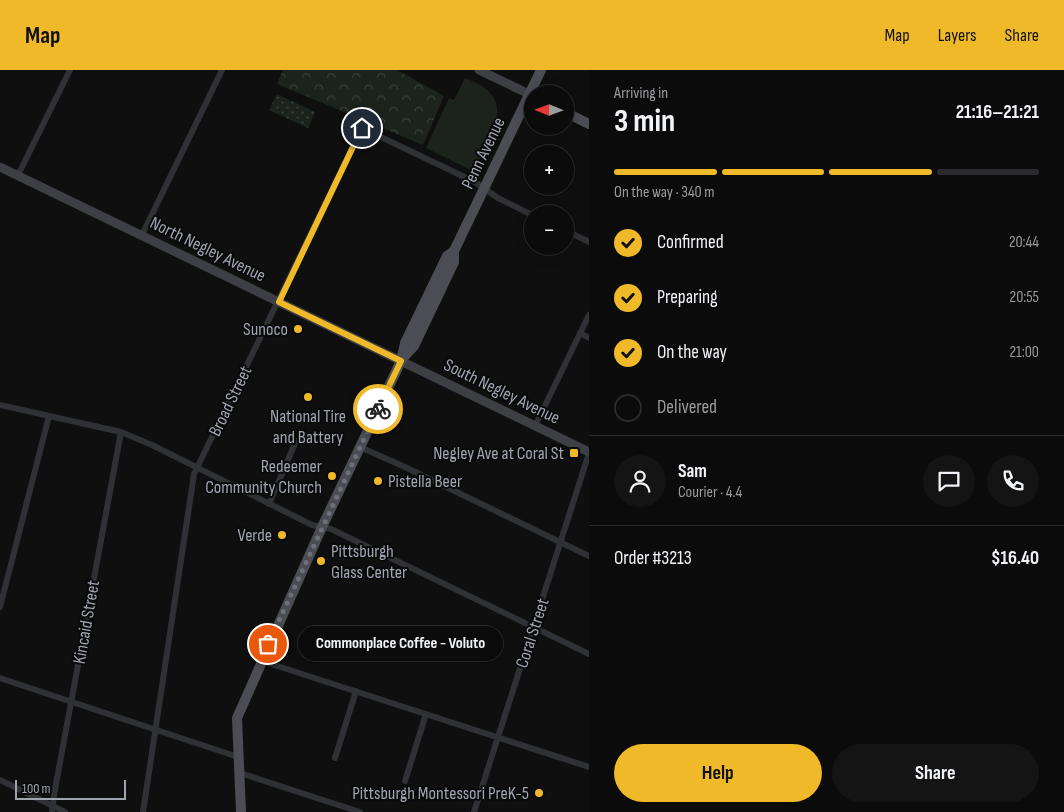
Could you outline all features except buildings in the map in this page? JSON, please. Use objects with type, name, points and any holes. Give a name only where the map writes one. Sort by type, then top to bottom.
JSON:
[{"type":"main road","points":[[479,70],[524,92]]},
{"type":"main road","name":"Penn Avenue","points":[[535,85],[541,70]]},
{"type":"main road","name":"Penn Avenue","points":[[241,812],[236,718],[322,527],[401,361],[414,346],[454,262],[454,251],[524,109]]},
{"type":"main road","points":[[574,116],[589,124]]},
{"type":"main road","name":"North Negley Avenue","points":[[0,167],[401,361]]},
{"type":"main road","name":"South Negley Avenue","points":[[401,361],[451,383],[589,452]]},
{"type":"street","points":[[18,176],[70,70]]},
{"type":"street","points":[[142,236],[222,70]]},
{"type":"street","name":"Broad Street","points":[[143,812],[193,478],[362,128],[474,182],[484,189]]},
{"type":"street","points":[[484,189],[524,211]]},
{"type":"street","points":[[574,234],[589,242]]},
{"type":"street","points":[[535,426],[589,315]]},
{"type":"street","points":[[580,333],[589,338]]},
{"type":"street","points":[[0,405],[121,432],[312,525],[340,534],[589,654]]},
{"type":"street","points":[[0,607],[49,416]]},
{"type":"street","name":"Kincaid Street","points":[[52,809],[121,432]]},
{"type":"street","points":[[269,504],[296,441]]},
{"type":"street","points":[[360,447],[589,556]]},
{"type":"street","name":"Coral Street","points":[[474,812],[589,452]]},
{"type":"street","points":[[262,661],[589,767]]},
{"type":"street","points":[[0,678],[238,757]]},
{"type":"street","points":[[334,758],[356,691]]},
{"type":"street","points":[[405,781],[426,714]]},
{"type":"street","points":[[240,773],[360,812]]},
{"type":"street","points":[[0,780],[52,809],[65,812]]},
{"type":"green space","points":[[283,70],[397,70],[444,96],[423,145],[277,84]]},
{"type":"green space","points":[[465,78],[486,89],[494,98],[497,108],[494,130],[473,171],[426,148],[449,98],[454,100]]},
{"type":"green space","points":[[277,94],[315,112],[308,128],[269,110]]},
{"type":"way so far","points":[[268,644],[378,409]]},
{"type":"place","name":"Sunoco","points":[[298,329]]},
{"type":"place","name":"National Tire and Battery","points":[[308,397]]},
{"type":"place","name":"Negley Ave at Coral St","points":[[574,453]]},
{"type":"place","name":"Redeemer Community Church","points":[[332,476]]},
{"type":"place","name":"Pistella Beer","points":[[378,481]]},
{"type":"place","name":"Verde","points":[[282,535]]},
{"type":"place","name":"Pittsburgh Glass Center","points":[[321,561]]},
{"type":"place","name":"Commonplace Coffee - Voluto","points":[[268,644]]},
{"type":"place","name":"Pittsburgh Montessori PreK-5","points":[[539,793]]},
{"type":"route","points":[[362,128],[279,302],[401,361],[378,409]]}]
